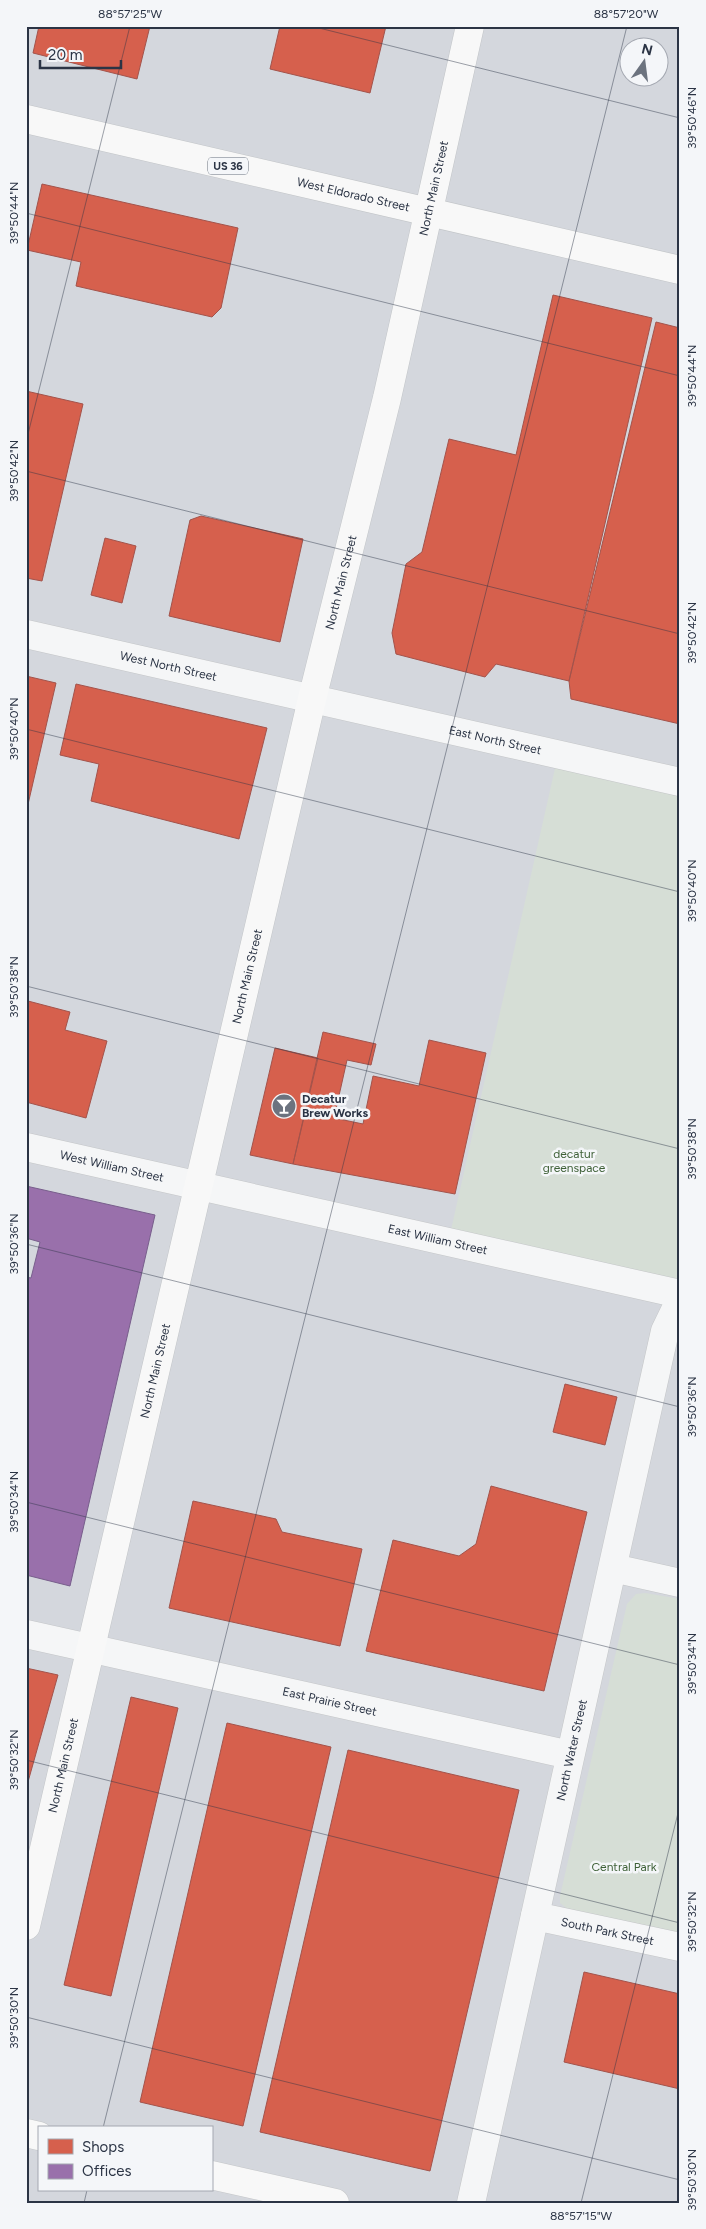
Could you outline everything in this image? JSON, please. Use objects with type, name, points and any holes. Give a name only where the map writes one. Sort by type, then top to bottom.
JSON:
[{"type":"main road","name":"North Main Street","points":[[26,1926],[312,699],[388,398],[470,26]]},
{"type":"main road","name":"West Eldorado Street","points":[[26,119],[680,270]]},
{"type":"main road","points":[[212,2175],[335,2203]]},
{"type":"street","name":"West North Street","points":[[26,634],[312,699]]},
{"type":"street","name":"East North Street","points":[[312,699],[680,782]]},
{"type":"street","name":"West William Street","points":[[26,1147],[197,1187]]},
{"type":"street","name":"East William Street","points":[[197,1187],[680,1294]]},
{"type":"street","name":"North Water Street","points":[[471,2203],[666,1331],[680,1300]]},
{"type":"street","points":[[613,1568],[680,1584]]},
{"type":"street","name":"East Prairie Street","points":[[26,1634],[570,1755]]},
{"type":"street","name":"South Park Street","points":[[535,1916],[680,1947]]},
{"type":"shaded area","points":[[26,26],[680,26],[680,2203],[26,2203]]},
{"type":"green space","name":"decatur greenspace","points":[[558,755],[680,782],[680,1294],[448,1243]]},
{"type":"green space","name":"Central Park","points":[[645,1593],[680,1599],[680,1939],[570,1911],[560,1903],[560,1896],[627,1604],[636,1594]]},
{"type":"building: Shops","points":[[39,26],[150,26],[137,79],[33,53]]},
{"type":"building: Shops","points":[[280,26],[386,26],[370,93],[270,69]]},
{"type":"building: Shops","points":[[42,184],[238,228],[221,308],[212,317],[76,286],[81,262],[27,250]]},
{"type":"building: Shops","points":[[553,295],[652,318],[569,681],[496,664],[485,677],[396,654],[392,633],[406,564],[422,552],[449,439],[516,455]]},
{"type":"building: Shops","points":[[656,322],[680,328],[680,724],[571,699],[569,681]]},
{"type":"building: Shops","points":[[26,391],[83,404],[42,581],[26,578]]},
{"type":"building: Shops","points":[[201,516],[303,539],[280,642],[169,616],[190,520]]},
{"type":"building: Shops","points":[[105,538],[136,546],[122,603],[91,595]]},
{"type":"building: Shops","points":[[26,676],[56,683],[26,813]]},
{"type":"building: Shops","points":[[76,684],[267,728],[239,839],[91,801],[99,764],[60,755]]},
{"type":"building: Shops","points":[[28,1001],[70,1012],[65,1030],[107,1041],[86,1118],[26,1102]]},
{"type":"building: Shops","points":[[323,1032],[376,1044],[371,1065],[347,1060],[334,1118],[363,1124],[373,1076],[419,1086],[429,1040],[486,1053],[455,1194],[293,1164]]},
{"type":"building: Shops","name":"Decatur Brew Works","points":[[275,1048],[318,1058],[293,1164],[250,1155]]},
{"type":"building: Shops","points":[[565,1384],[617,1397],[605,1445],[553,1432]]},
{"type":"building: Shops","points":[[491,1486],[587,1512],[544,1691],[366,1651],[393,1540],[459,1556],[476,1544]]},
{"type":"building: Shops","points":[[193,1501],[276,1519],[282,1532],[362,1549],[340,1646],[169,1608]]},
{"type":"building: Shops","points":[[26,1668],[58,1675],[26,1789]]},
{"type":"building: Shops","points":[[131,1697],[178,1708],[111,1996],[64,1985]]},
{"type":"building: Shops","points":[[227,1723],[331,1747],[243,2126],[140,2102]]},
{"type":"building: Shops","points":[[348,1750],[519,1790],[430,2171],[260,2132]]},
{"type":"building: Shops","points":[[584,1972],[680,1994],[680,2089],[564,2062]]},
{"type":"building: Offices","points":[[26,1186],[155,1215],[70,1586],[26,1575],[26,1277],[31,1278],[40,1242],[26,1238]]},
{"type":"place","name":"Decatur Brew Works","points":[[284,1106]]}]
